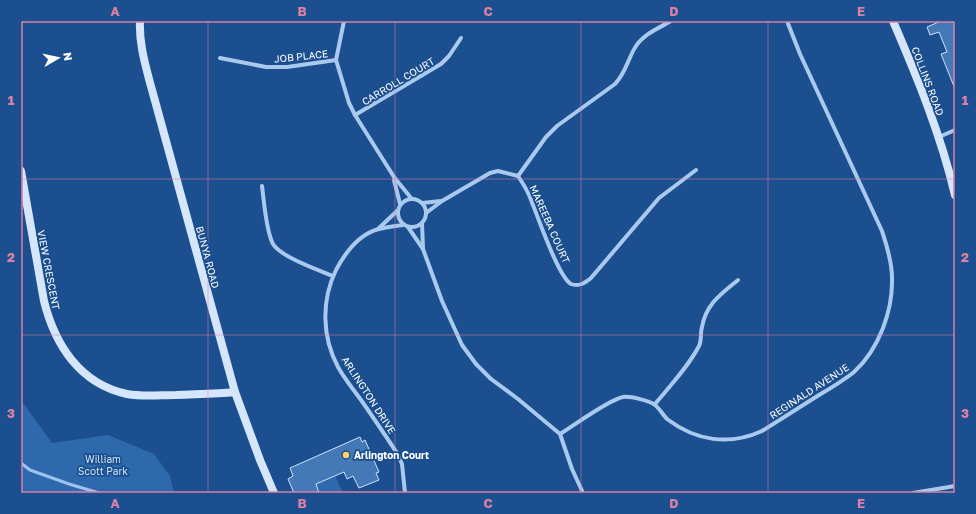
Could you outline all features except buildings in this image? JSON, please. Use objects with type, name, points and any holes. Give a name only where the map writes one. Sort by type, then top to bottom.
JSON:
[{"type":"street","name":"BUNYA ROAD","points":[[140,21],[142,50],[148,79],[234,392],[274,493]]},
{"type":"street","points":[[344,21],[336,60],[349,102],[355,115],[394,178],[411,198],[422,203],[442,201]]},
{"type":"street","points":[[426,213],[442,201],[490,173],[498,172],[518,176],[551,131],[615,84],[623,74],[637,45],[645,36],[671,21]]},
{"type":"street","name":"REGINALD AVENUE","points":[[654,404],[666,418],[693,435],[720,440],[750,436],[762,431],[845,379],[855,371],[870,354],[878,341],[887,317],[892,278],[890,260],[882,231],[800,54],[787,21]]},
{"type":"street","name":"COLLINS ROAD","points":[[893,21],[939,137],[955,194]]},
{"type":"street","name":"CARROLL COURT","points":[[355,115],[441,64],[449,56],[461,38]]},
{"type":"street","name":"JOB PLACE","points":[[220,58],[266,67],[287,67],[336,60]]},
{"type":"street","points":[[939,137],[955,130]]},
{"type":"street","name":"MAREEBA COURT","points":[[518,176],[529,194],[564,277],[572,284],[578,286],[591,278],[658,198],[696,170]]},
{"type":"street","name":"VIEW CRESCENT","points":[[21,171],[44,301],[49,320],[70,360],[80,370],[107,388],[128,394],[141,396],[218,394],[234,392]]},
{"type":"street","points":[[394,178],[400,204]]},
{"type":"street","points":[[262,186],[270,234],[274,244],[285,255],[333,276]]},
{"type":"street","points":[[411,198],[400,204],[397,211],[399,221],[405,226],[423,249],[445,307],[462,345],[476,364],[491,379],[560,434],[582,493]]},
{"type":"street","points":[[405,226],[415,227],[422,223],[425,219],[426,213],[422,203]]},
{"type":"street","name":"ARLINGTON DRIVE","points":[[397,211],[378,229],[366,235],[352,246],[341,261],[333,276],[326,301],[325,320],[328,342],[338,367],[397,453],[402,464],[405,493]]},
{"type":"street","points":[[422,223],[423,249]]},
{"type":"street","name":"ARLINGTON DRIVE","points":[[378,229],[405,226]]},
{"type":"street","points":[[560,434],[609,403],[623,397],[632,397],[654,404],[692,357],[700,343],[702,327],[707,309],[714,300],[738,280]]},
{"type":"street","points":[[913,493],[955,486]]},
{"type":"green space","name":"William Scott Park","points":[[21,400],[52,443],[108,435],[154,454],[170,476],[174,493],[21,493]]},
{"type":"green space","points":[[335,476],[343,493],[319,493],[316,484]]},
{"type":"waterway","points":[[21,463],[30,470],[99,493]]},
{"type":"place","name":"Arlington Court","points":[[346,455]]}]
